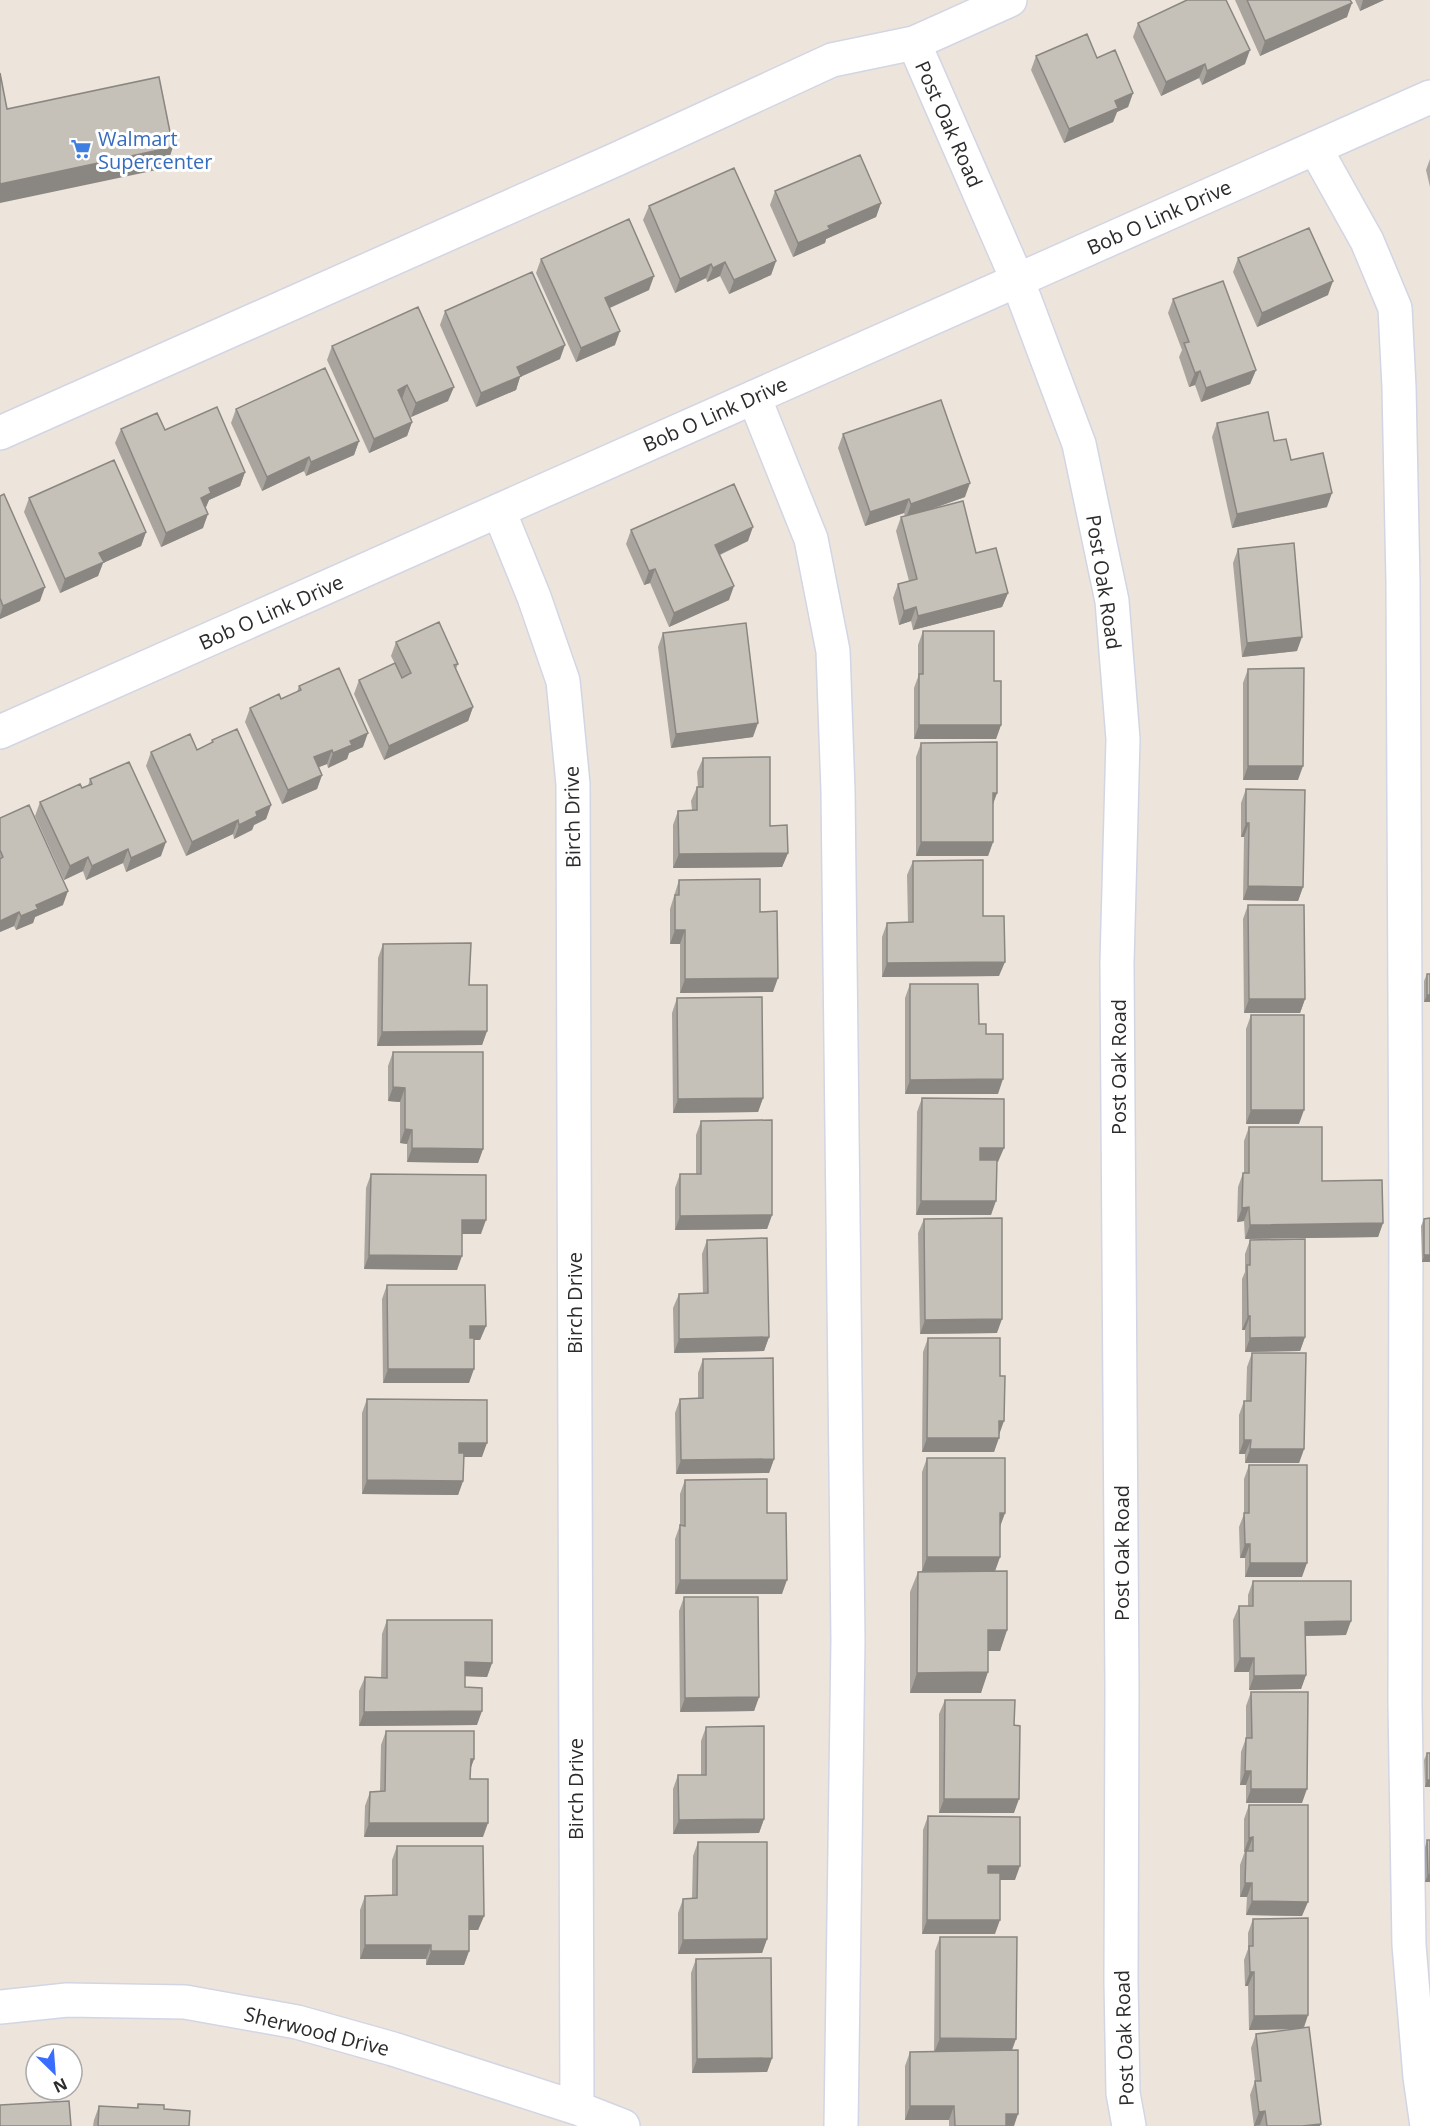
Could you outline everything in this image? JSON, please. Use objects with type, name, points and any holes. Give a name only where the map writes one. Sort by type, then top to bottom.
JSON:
[{"type":"street","points":[[0,433],[606,164],[832,60],[914,44],[1010,0]]},
{"type":"street","name":"Post Oak Road","points":[[914,44],[1017,279],[1079,444],[1112,601],[1123,739],[1117,963],[1122,1689],[1121,1982],[1123,2093],[1129,2126]]},
{"type":"street","name":"Bob O Link Drive","points":[[0,732],[1430,97]]},
{"type":"street","points":[[1315,148],[1367,241],[1395,308],[1403,582],[1406,1207],[1405,1704],[1409,1945],[1420,2077],[1427,2126]]},
{"type":"street","points":[[754,397],[810,539],[833,651],[838,791],[848,1640],[840,2126]]},
{"type":"street","name":"Birch Drive","points":[[499,511],[534,597],[563,681],[573,784],[577,2108]]},
{"type":"street","name":"Sherwood Drive","points":[[0,2007],[67,2000],[185,2002],[297,2022],[393,2049],[577,2108],[623,2126]]},
{"type":"building","points":[[1187,0],[1226,0],[1250,50],[1207,71],[1205,64],[1166,82],[1138,23]]},
{"type":"building","points":[[1247,0],[1350,0],[1352,3],[1265,41]]},
{"type":"building","points":[[1087,34],[1097,58],[1115,50],[1133,93],[1115,101],[1118,108],[1069,129],[1036,56]]},
{"type":"building","name":"Walmart Supercenter","points":[[0,73],[7,109],[159,77],[173,147],[0,184]]},
{"type":"building","points":[[860,155],[881,203],[828,226],[830,229],[798,243],[775,191]]},
{"type":"building","points":[[734,168],[776,261],[734,280],[725,262],[713,268],[711,264],[680,279],[649,206]]},
{"type":"building","points":[[629,219],[654,276],[605,298],[620,331],[581,348],[541,259]]},
{"type":"building","points":[[1309,228],[1333,281],[1262,313],[1238,258]]},
{"type":"building","points":[[532,272],[565,345],[517,367],[521,376],[481,393],[445,311]]},
{"type":"building","points":[[1223,281],[1256,370],[1206,388],[1200,371],[1195,373],[1184,343],[1189,342],[1173,299]]},
{"type":"building","points":[[418,307],[454,387],[416,403],[407,385],[398,390],[412,422],[374,439],[332,346]]},
{"type":"building","points":[[325,368],[359,441],[311,462],[309,457],[267,477],[236,409]]},
{"type":"building","points":[[941,400],[970,483],[911,504],[909,499],[870,512],[843,434]]},
{"type":"building","points":[[217,407],[245,472],[209,488],[211,493],[201,498],[208,514],[166,533],[121,429],[157,413],[165,430]]},
{"type":"building","points":[[1268,412],[1274,441],[1286,439],[1291,460],[1323,453],[1332,493],[1237,514],[1217,423]]},
{"type":"building","points":[[114,460],[146,532],[99,553],[104,562],[65,579],[29,498]]},
{"type":"building","points":[[734,484],[753,527],[715,545],[734,586],[674,613],[655,569],[649,571],[631,530]]},
{"type":"building","points":[[4,494],[45,587],[3,606],[0,598],[0,496]]},
{"type":"building","points":[[963,501],[976,553],[996,548],[1008,593],[918,616],[916,607],[904,611],[898,584],[917,579],[901,517]]},
{"type":"building","points":[[1294,543],[1302,637],[1247,643],[1238,549]]},
{"type":"building","points":[[439,622],[458,664],[454,665],[473,707],[389,746],[359,680],[395,663],[402,678],[411,673],[396,642]]},
{"type":"building","points":[[746,623],[758,723],[676,734],[663,633]]},
{"type":"building","points":[[923,631],[994,631],[994,681],[1001,681],[1001,725],[919,725],[919,674],[923,674]]},
{"type":"building","points":[[339,668],[368,733],[350,741],[352,745],[333,753],[332,750],[314,757],[322,775],[288,790],[250,708],[279,694],[281,699],[301,690],[299,686]]},
{"type":"building","points":[[1304,668],[1303,766],[1248,766],[1248,669]]},
{"type":"building","points":[[237,729],[271,805],[256,812],[257,816],[239,825],[238,820],[192,842],[151,752],[190,734],[197,750],[213,742],[212,740]]},
{"type":"building","points":[[997,742],[997,793],[993,793],[993,842],[921,842],[921,743]]},
{"type":"building","points":[[770,757],[770,826],[787,825],[788,853],[679,854],[678,811],[697,810],[697,787],[703,787],[703,758]]},
{"type":"building","points":[[129,762],[166,842],[131,858],[128,849],[92,866],[88,857],[70,866],[40,802],[80,784],[82,788],[92,784],[90,779]]},
{"type":"building","points":[[1246,789],[1305,790],[1303,887],[1248,886],[1249,823],[1246,823]]},
{"type":"building","points":[[29,805],[68,891],[36,905],[38,909],[21,916],[19,912],[0,921],[0,859],[3,857],[0,850],[0,818]]},
{"type":"building","points":[[983,860],[983,916],[1004,916],[1005,962],[887,963],[887,923],[913,922],[913,861]]},
{"type":"building","points":[[760,879],[760,912],[777,911],[778,978],[685,979],[685,930],[675,930],[675,895],[679,895],[679,880]]},
{"type":"building","points":[[1248,905],[1304,905],[1305,999],[1249,999]]},
{"type":"building","points":[[471,943],[469,985],[487,985],[487,1031],[382,1032],[383,944]]},
{"type":"building","points":[[1427,974],[1430,974],[1430,995],[1427,995]]},
{"type":"building","points":[[910,984],[978,984],[979,1024],[986,1024],[986,1034],[1003,1034],[1003,1079],[910,1080]]},
{"type":"building","points":[[762,997],[763,1098],[678,1099],[677,998]]},
{"type":"building","points":[[1251,1015],[1304,1015],[1304,1110],[1251,1110]]},
{"type":"building","points":[[393,1052],[483,1052],[483,1149],[412,1148],[412,1130],[405,1129],[405,1088],[393,1087]]},
{"type":"building","points":[[922,1098],[1004,1099],[1004,1148],[980,1148],[980,1160],[997,1160],[996,1201],[921,1201]]},
{"type":"building","points":[[772,1120],[772,1215],[680,1216],[680,1174],[701,1174],[701,1121]]},
{"type":"building","points":[[1249,1127],[1322,1127],[1322,1181],[1382,1180],[1383,1223],[1250,1225],[1249,1207],[1242,1208],[1243,1173],[1249,1173]]},
{"type":"building","points":[[371,1174],[486,1175],[486,1220],[462,1220],[462,1256],[369,1255]]},
{"type":"building","points":[[1002,1218],[1002,1319],[925,1320],[924,1219]]},
{"type":"building","points":[[1430,1218],[1430,1255],[1424,1255],[1424,1219]]},
{"type":"building","points":[[767,1238],[769,1337],[679,1339],[679,1294],[708,1293],[707,1240]]},
{"type":"building","points":[[1305,1239],[1305,1337],[1250,1338],[1247,1265],[1250,1265],[1250,1240]]},
{"type":"building","points":[[387,1285],[485,1285],[486,1326],[470,1326],[470,1338],[474,1338],[474,1369],[388,1369]]},
{"type":"building","points":[[928,1338],[1000,1338],[1000,1376],[1005,1376],[1004,1421],[999,1421],[999,1438],[927,1438]]},
{"type":"building","points":[[1252,1353],[1306,1353],[1304,1449],[1250,1449],[1251,1440],[1244,1440],[1244,1401],[1251,1401]]},
{"type":"building","points":[[773,1358],[774,1459],[681,1460],[680,1399],[703,1398],[703,1359]]},
{"type":"building","points":[[367,1399],[487,1400],[487,1443],[459,1443],[459,1453],[464,1453],[463,1481],[367,1480]]},
{"type":"building","points":[[927,1458],[1005,1458],[1005,1513],[1000,1513],[1000,1557],[927,1557]]},
{"type":"building","points":[[1249,1465],[1307,1465],[1307,1563],[1250,1563],[1250,1544],[1245,1544],[1244,1513],[1249,1513]]},
{"type":"building","points":[[767,1479],[767,1513],[786,1513],[787,1580],[680,1580],[680,1525],[685,1526],[685,1480]]},
{"type":"building","points":[[1007,1571],[1007,1630],[988,1630],[988,1672],[917,1673],[918,1572]]},
{"type":"building","points":[[1253,1581],[1351,1581],[1351,1621],[1305,1622],[1306,1675],[1254,1676],[1254,1658],[1240,1658],[1239,1606],[1253,1606]]},
{"type":"building","points":[[684,1597],[758,1597],[759,1697],[685,1698]]},
{"type":"building","points":[[387,1620],[492,1620],[492,1663],[465,1662],[465,1687],[482,1688],[482,1711],[364,1712],[365,1677],[387,1678]]},
{"type":"building","points":[[1251,1692],[1308,1692],[1307,1789],[1251,1789],[1251,1771],[1245,1771],[1246,1738],[1252,1738]]},
{"type":"building","points":[[945,1700],[1015,1700],[1014,1725],[1020,1726],[1019,1799],[944,1799]]},
{"type":"building","points":[[764,1726],[764,1819],[679,1820],[678,1775],[706,1775],[706,1727]]},
{"type":"building","points":[[386,1731],[474,1731],[474,1759],[471,1759],[470,1779],[488,1779],[488,1823],[369,1823],[370,1792],[385,1791]]},
{"type":"building","points":[[1427,1753],[1430,1753],[1430,1780],[1427,1780]]},
{"type":"building","points":[[1249,1805],[1308,1805],[1308,1902],[1252,1901],[1252,1883],[1245,1883],[1246,1851],[1253,1851],[1253,1837],[1249,1838]]},
{"type":"building","points":[[928,1816],[1020,1817],[1020,1866],[988,1866],[988,1873],[1000,1873],[1000,1920],[927,1920]]},
{"type":"building","points":[[1427,1840],[1430,1840],[1430,1875],[1428,1875]]},
{"type":"building","points":[[698,1842],[767,1842],[767,1939],[683,1940],[683,1899],[697,1898]]},
{"type":"building","points":[[397,1846],[483,1846],[484,1916],[469,1916],[469,1951],[431,1951],[431,1945],[365,1945],[365,1896],[397,1895]]},
{"type":"building","points":[[1308,1918],[1308,2015],[1254,2016],[1254,1972],[1250,1972],[1249,1946],[1253,1946],[1253,1919]]},
{"type":"building","points":[[940,1937],[1017,1937],[1016,2039],[940,2038]]},
{"type":"building","points":[[771,1958],[772,2058],[697,2059],[696,1959]]},
{"type":"building","points":[[1309,2027],[1321,2124],[1267,2126],[1265,2111],[1259,2112],[1255,2081],[1261,2081],[1256,2034]]},
{"type":"building","points":[[1018,2050],[1018,2114],[1006,2114],[1006,2126],[955,2126],[954,2106],[910,2106],[910,2052]]},
{"type":"building","points":[[69,2102],[71,2126],[0,2126],[0,2105]]},
{"type":"building","points":[[138,2104],[164,2105],[164,2109],[190,2111],[189,2126],[98,2126],[99,2106],[138,2108]]},
{"type":"place","name":"Walmart Supercenter","points":[[81,149]]}]
